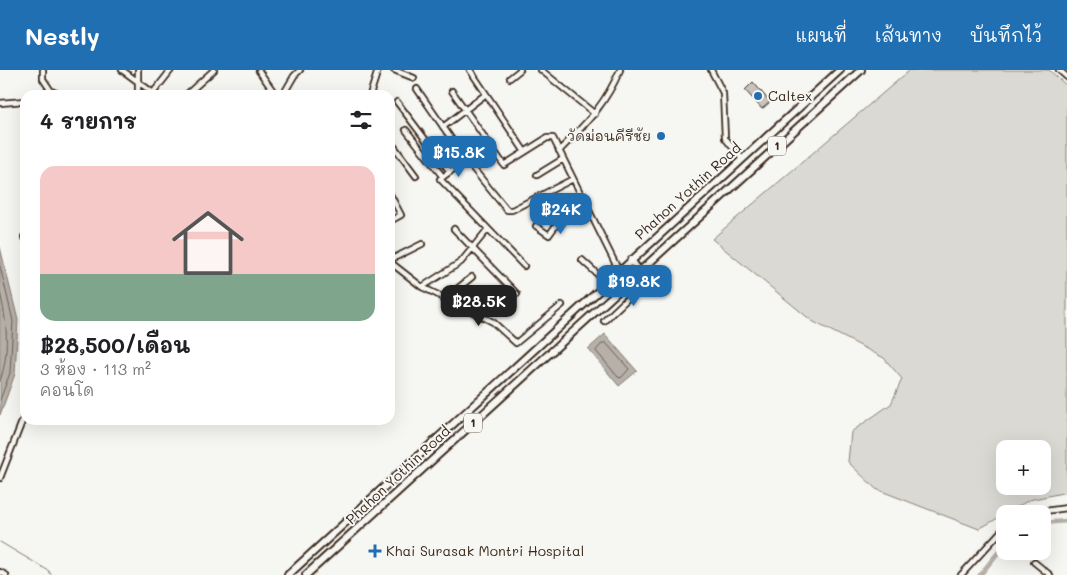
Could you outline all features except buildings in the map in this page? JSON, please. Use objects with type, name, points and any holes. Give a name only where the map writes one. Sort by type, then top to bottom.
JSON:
[{"type":"highway","name":"Phahon Yothin Road","points":[[288,575],[606,282],[840,70]]},
{"type":"highway","name":"Phahon Yothin Road","points":[[306,575],[861,70]]},
{"type":"highway","points":[[631,260],[640,272]]},
{"type":"street","points":[[43,70],[43,79],[48,90]]},
{"type":"street","points":[[122,70],[149,90]]},
{"type":"street","points":[[137,90],[136,82],[138,70]]},
{"type":"street","points":[[158,90],[172,70]]},
{"type":"street","points":[[192,90],[214,70]]},
{"type":"street","points":[[287,90],[294,76],[300,70]]},
{"type":"street","points":[[372,90],[378,70]]},
{"type":"street","points":[[394,70],[414,78]]},
{"type":"street","points":[[470,70],[525,152]]},
{"type":"street","points":[[510,78],[520,70]]},
{"type":"street","points":[[541,70],[595,114]]},
{"type":"street","points":[[559,151],[595,114],[610,95],[620,70]]},
{"type":"street","points":[[711,70],[720,85],[724,100],[725,138],[742,159]]},
{"type":"street","points":[[1059,70],[1067,77]]},
{"type":"street","points":[[259,71],[272,90]]},
{"type":"street","points":[[417,88],[466,160],[508,210],[573,179]]},
{"type":"street","points":[[452,91],[504,165],[547,138],[553,138],[619,271]]},
{"type":"street","points":[[443,126],[486,94]]},
{"type":"street","points":[[0,103],[20,101]]},
{"type":"street","points":[[398,102],[450,172]]},
{"type":"street","points":[[406,130],[443,177]]},
{"type":"street","points":[[395,148],[416,176]]},
{"type":"street","points":[[538,174],[563,159]]},
{"type":"street","points":[[466,160],[440,179],[524,266]]},
{"type":"street","points":[[536,226],[549,235],[567,210],[581,196]]},
{"type":"street","points":[[395,203],[401,214],[395,218]]},
{"type":"street","points":[[454,229],[517,294]]},
{"type":"street","points":[[422,287],[460,262],[488,229]]},
{"type":"street","points":[[395,258],[422,244]]},
{"type":"street","points":[[582,260],[606,282]]},
{"type":"street","points":[[395,265],[422,287],[444,300],[493,322],[516,343],[562,305]]},
{"type":"street","points":[[444,300],[472,278]]},
{"type":"street","points":[[604,321],[650,278]]},
{"type":"street","points":[[0,478],[21,425]]},
{"type":"street","points":[[1051,510],[1067,508]]},
{"type":"street","points":[[961,575],[996,537]]},
{"type":"street","points":[[1034,562],[1050,575]]},
{"type":"street","points":[[0,572],[6,575]]},
{"type":"shaded area","points":[[910,70],[1049,70],[1067,86],[1067,492],[1029,500],[1020,505],[996,505],[996,519],[979,529],[876,489],[848,462],[851,432],[891,404],[902,379],[884,358],[812,321],[712,239]]},
{"type":"water","points":[[0,247],[18,320],[15,374],[0,415]]},
{"type":"water","points":[[605,334],[637,371],[619,386],[588,349]]},
{"type":"waterway","points":[[1051,522],[1067,521]]},
{"type":"waterway","points":[[0,542],[49,571],[51,575]]},
{"type":"waterway","points":[[980,575],[996,555]]},
{"type":"place","name":"Caltex","points":[[758,96]]},
{"type":"place","name":"วัดม่อนคีรีชัย","points":[[661,136]]},
{"type":"place","name":"Khai Surasak Montri Hospital","points":[[375,551]]}]
